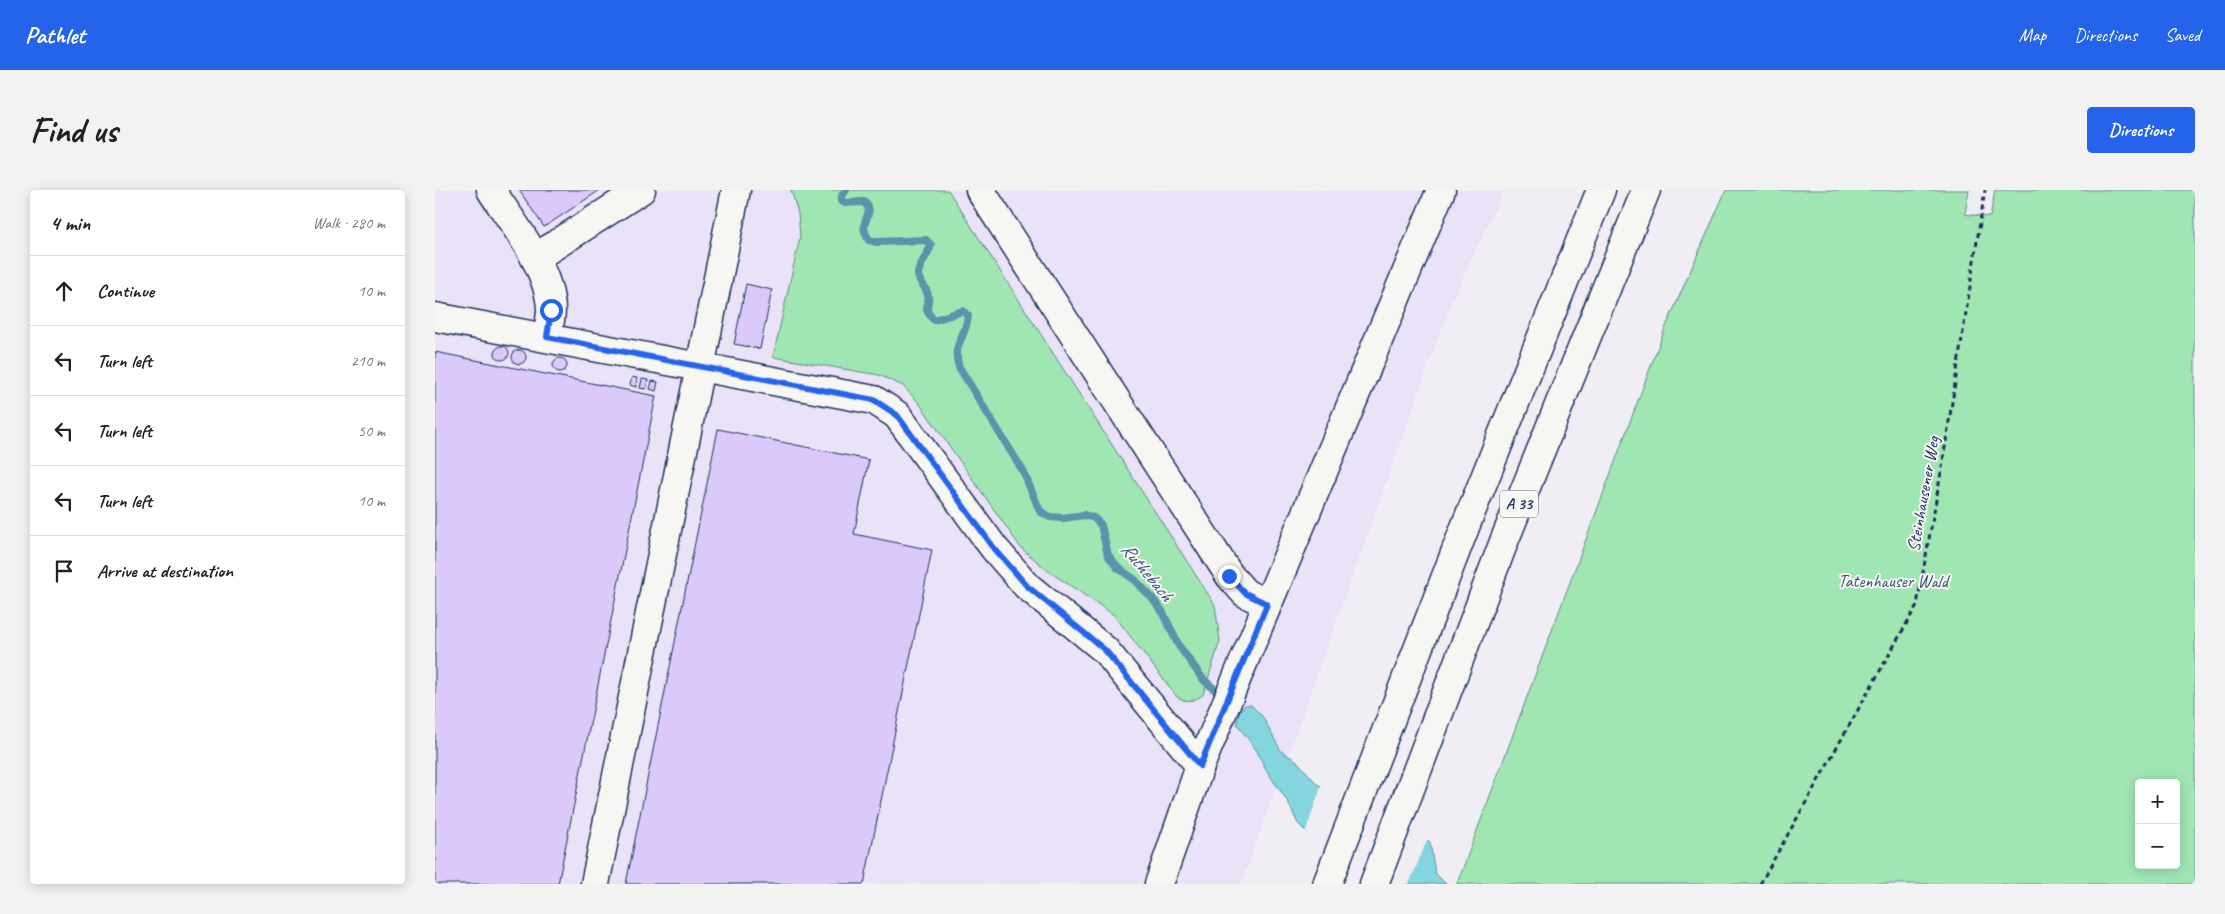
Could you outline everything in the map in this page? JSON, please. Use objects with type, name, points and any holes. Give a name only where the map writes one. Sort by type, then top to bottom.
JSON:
[{"type":"main road","points":[[491,190],[535,258],[547,287],[551,310],[547,337]]},
{"type":"main road","points":[[535,258],[641,190]]},
{"type":"main road","points":[[595,884],[736,190]]},
{"type":"main road","points":[[979,190],[1229,576],[1245,593],[1267,604]]},
{"type":"main road","points":[[1159,884],[1200,766],[1217,724],[1441,190]]},
{"type":"main road","name":"A 33","points":[[1331,872],[1467,522],[1601,190]]},
{"type":"main road","name":"A 33","points":[[1374,882],[1505,540],[1646,190]]},
{"type":"main road","points":[[435,317],[874,400],[897,415],[994,548],[1027,586],[1105,650],[1200,766]]},
{"type":"path","name":"Steinhausener Weg","points":[[1760,884],[1917,605],[1942,467],[1985,190]]},
{"type":"shaded area","points":[[435,190],[1504,190],[1452,300],[1241,884],[435,884]]},
{"type":"green space","points":[[791,190],[948,190],[1215,605],[1220,641],[1203,695],[1190,700],[1177,697],[1114,615],[1047,570],[1021,548],[919,403],[903,386],[879,375],[773,357],[800,237],[798,213]]},
{"type":"green space","name":"Tatenhauser Wald","points":[[1726,190],[1969,190],[1965,214],[1990,217],[1995,190],[2195,190],[2195,884],[1457,884],[1664,331]]},
{"type":"water","points":[[1245,705],[1251,705],[1262,716],[1281,751],[1297,761],[1317,784],[1430,842],[1435,873],[1446,884],[1401,884],[1303,829],[1297,822],[1288,802],[1266,770],[1257,751],[1237,724],[1239,711]]},
{"type":"pier","points":[[1322,784],[1428,838],[1409,884],[1395,884],[1305,833]]},
{"type":"building","points":[[519,190],[600,190],[544,227]]},
{"type":"building","points":[[746,284],[772,290],[760,349],[734,344]]},
{"type":"building","points":[[499,346],[505,346],[509,353],[505,360],[499,360],[495,356],[495,350]]},
{"type":"building","points":[[516,350],[522,350],[526,357],[522,364],[516,364],[512,360],[512,354]]},
{"type":"building","points":[[435,352],[656,396],[558,884],[435,884]]},
{"type":"building","points":[[557,358],[563,358],[567,365],[563,372],[557,372],[553,368],[553,362]]},
{"type":"building","points":[[632,377],[637,378],[636,387],[630,385]]},
{"type":"building","points":[[642,379],[648,380],[646,389],[640,388]]},
{"type":"building","points":[[652,381],[658,382],[656,391],[650,389]]},
{"type":"building","points":[[718,429],[869,460],[854,534],[932,550],[864,884],[626,884]]},
{"type":"waterway","name":"Ruthebach","points":[[846,190],[841,201],[845,203],[864,202],[868,207],[869,210],[864,227],[869,240],[877,242],[926,240],[931,245],[918,274],[928,296],[928,312],[934,320],[963,311],[968,316],[958,347],[957,359],[959,367],[1023,471],[1040,511],[1050,517],[1063,518],[1084,515],[1094,518],[1101,525],[1108,555],[1117,567],[1135,580],[1152,598],[1162,611],[1179,646],[1203,679],[1224,698]]},
{"type":"route","points":[[551,310],[547,337],[874,400],[897,415],[994,548],[1027,586],[1105,650],[1200,766],[1267,604],[1245,593],[1229,576]]}]
